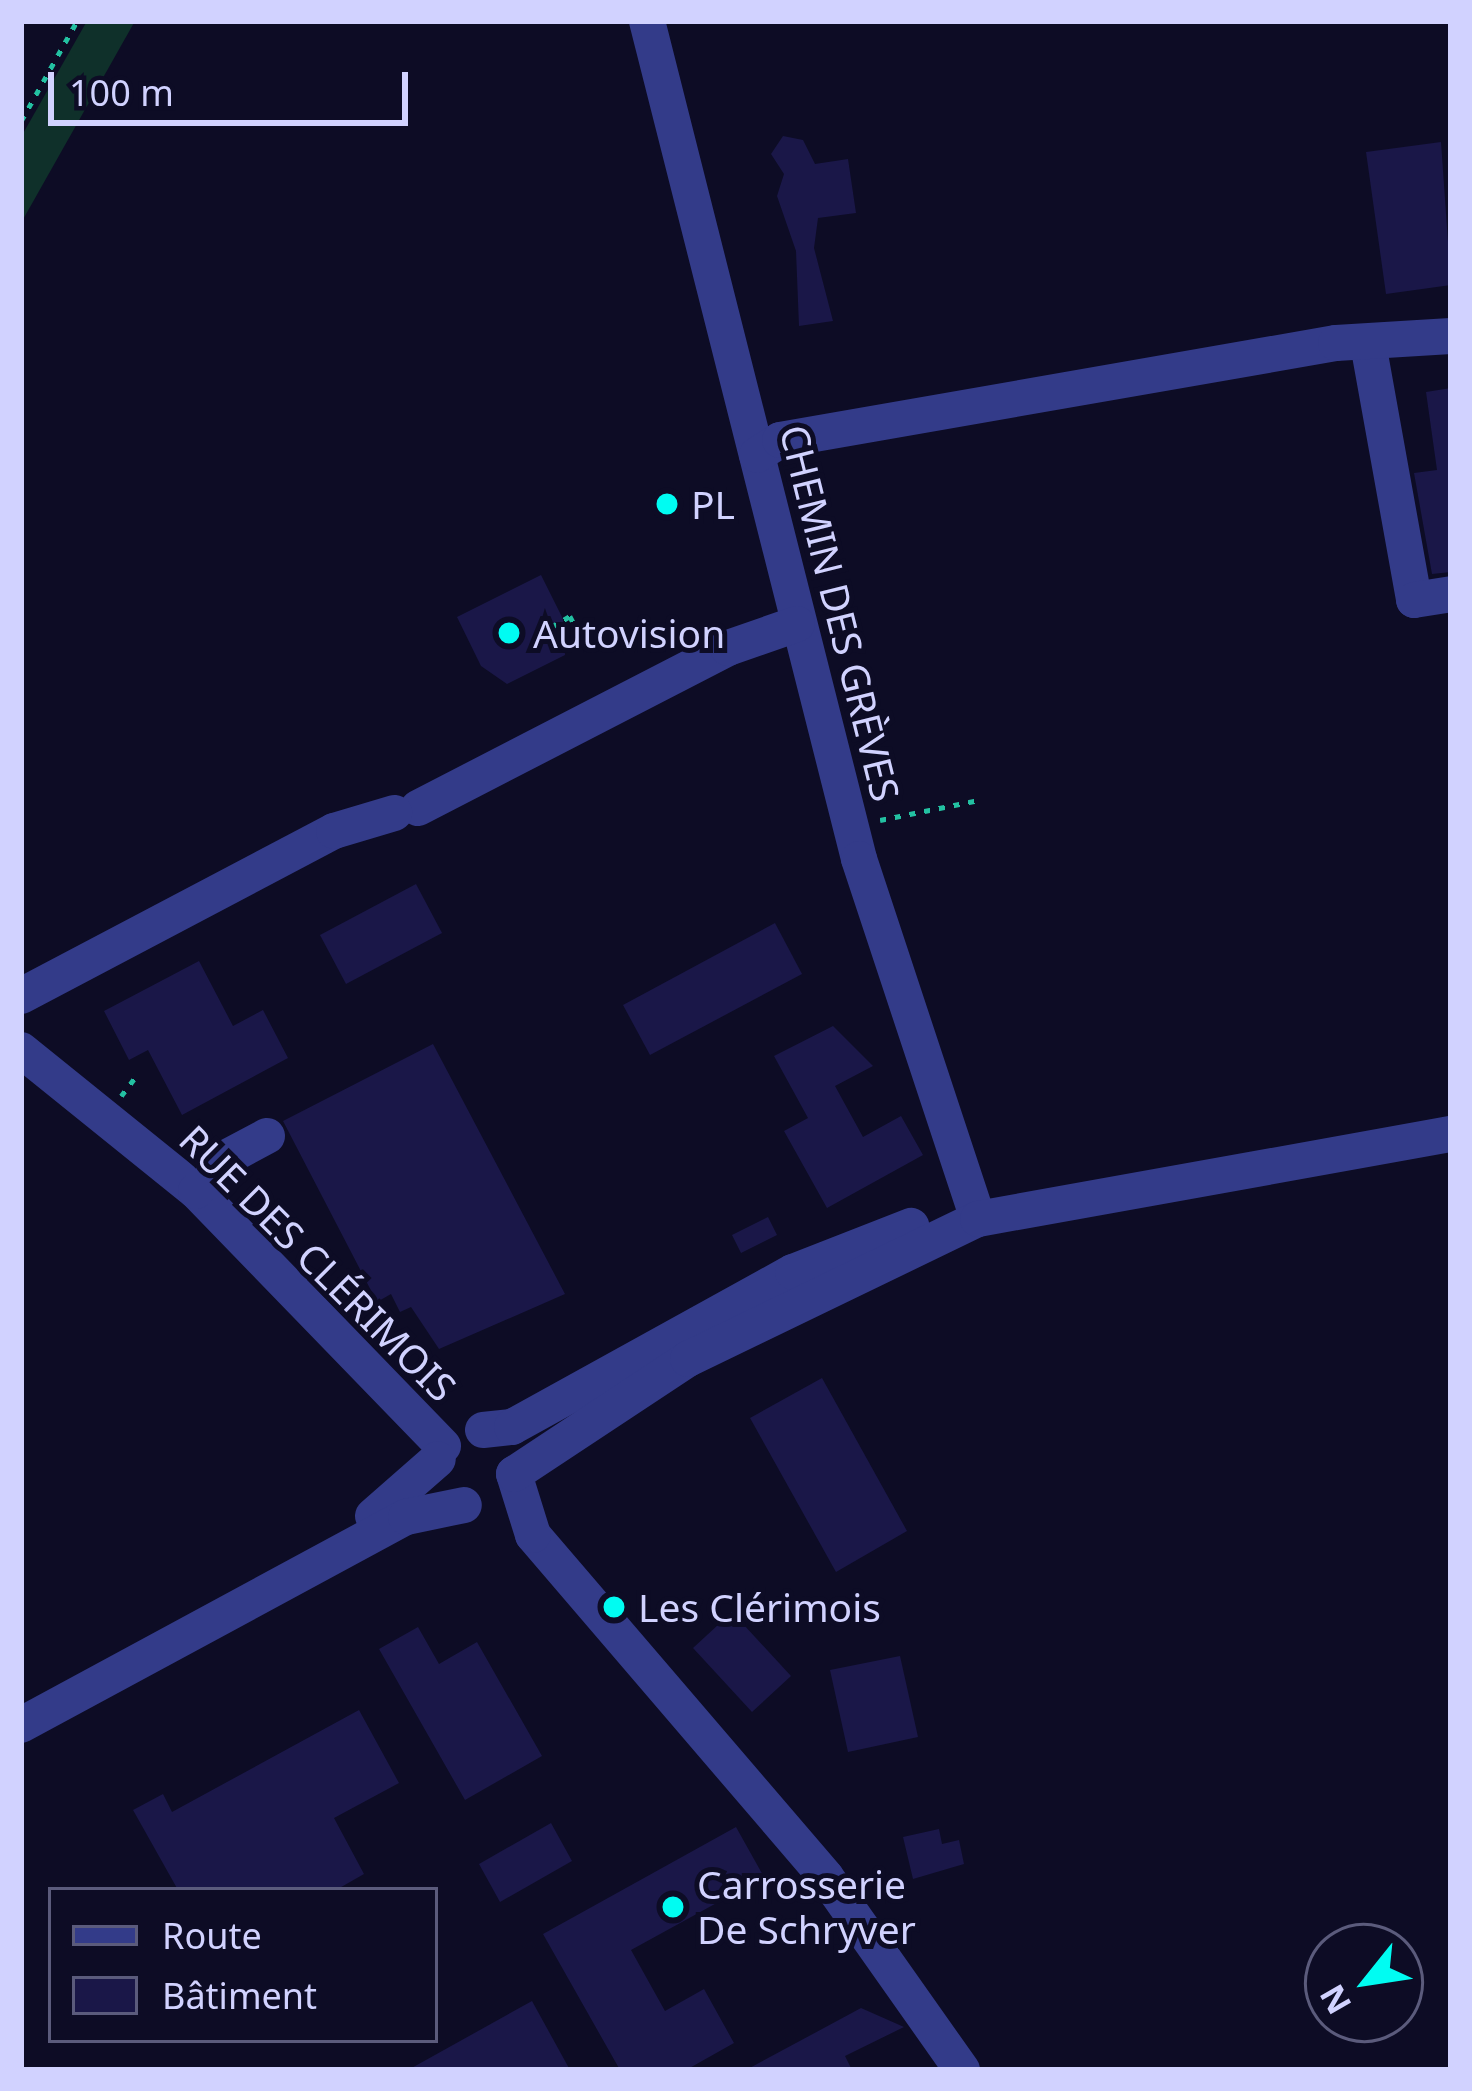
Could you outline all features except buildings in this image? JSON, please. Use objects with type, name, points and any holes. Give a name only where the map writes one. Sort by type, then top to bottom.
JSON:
[{"type":"street","name":"CHEMIN DES GRÈVES","points":[[646,21],[851,828],[978,1219]]},
{"type":"street","points":[[757,455],[780,440],[1267,355],[1369,349],[1451,336]]},
{"type":"street","points":[[1369,349],[1414,600],[1451,594]]},
{"type":"street","points":[[21,996],[334,831],[406,810],[728,648],[797,624]]},
{"type":"street","name":"RUE DES CLÉRIMOIS","points":[[21,1050],[196,1191],[252,1273],[441,1453]]},
{"type":"street","points":[[21,1726],[406,1517],[502,1496],[514,1474],[688,1359],[978,1219],[1451,1134]]},
{"type":"street","points":[[196,1191],[222,1160],[267,1136]]},
{"type":"street","points":[[1311,1161],[1451,1145]]},
{"type":"street","points":[[230,1611],[441,1453],[483,1430],[512,1427],[793,1272],[943,1214],[978,1219]]},
{"type":"street","points":[[483,1430],[509,1450],[533,1535],[826,1877],[962,2070]]},
{"type":"street","points":[[441,1453],[445,1492],[469,1506],[685,1708]]},
{"type":"path","points":[[21,121],[77,21]]},
{"type":"path","points":[[550,626],[570,616],[582,640]]},
{"type":"path","points":[[851,828],[980,800]]},
{"type":"green space","points":[[87,21],[135,21],[21,223],[21,137]]},
{"type":"place","name":"PL","points":[[667,504]]},
{"type":"place","name":"Autovision","points":[[509,633]]},
{"type":"place","name":"Les Clérimois","points":[[614,1607]]},
{"type":"place","name":"Carrosserie De Schryver","points":[[673,1907]]}]
